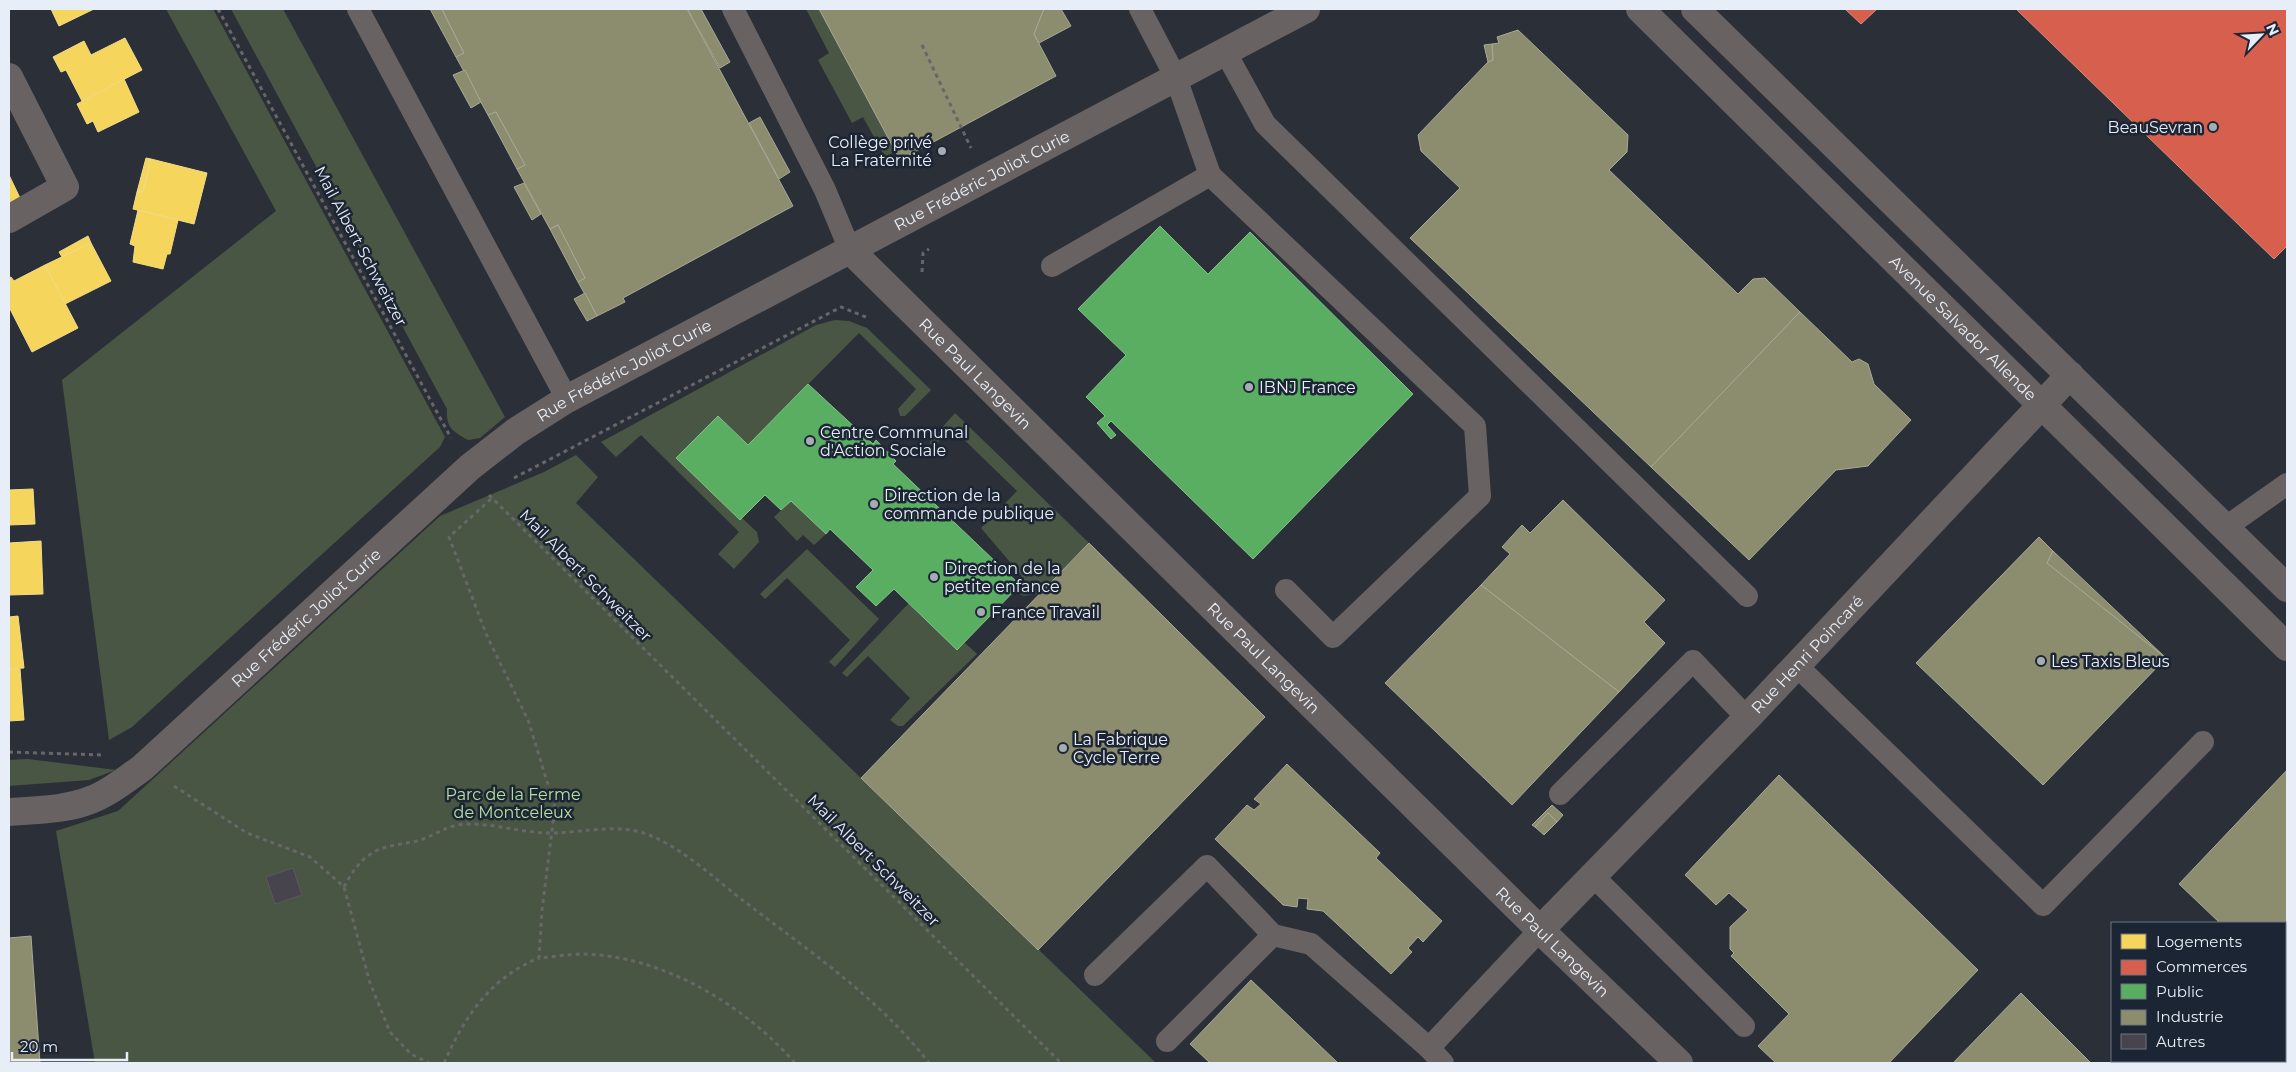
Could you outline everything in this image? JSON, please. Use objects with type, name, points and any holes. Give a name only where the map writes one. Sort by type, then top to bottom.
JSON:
[{"type":"street","name":"Rue Frédéric Joliot Curie","points":[[9,812],[70,806],[93,799],[110,791],[142,768],[470,467],[515,432],[567,399],[1226,53],[1306,9]]},
{"type":"street","name":"Avenue Salvador Allende","points":[[1640,9],[2040,406],[2287,647]]},
{"type":"street","points":[[1695,9],[2287,588]]},
{"type":"street","points":[[9,77],[66,187],[9,219]]},
{"type":"street","name":"Rue Paul Langevin","points":[[850,250],[1540,930],[1679,1063]]},
{"type":"street","name":"Rue Henri Poincaré","points":[[1540,930],[1748,718],[2070,375]]},
{"type":"lane","points":[[358,9],[567,399]]},
{"type":"lane","points":[[733,9],[825,190],[850,250]]},
{"type":"lane","points":[[1140,9],[1176,78],[1210,175],[1474,426],[1480,496],[1333,637],[1286,590]]},
{"type":"lane","points":[[1226,53],[1265,124],[1747,596]]},
{"type":"lane","points":[[1052,266],[1210,175]]},
{"type":"lane","points":[[2226,527],[2287,484]]},
{"type":"lane","points":[[1560,794],[1693,661],[1748,718]]},
{"type":"lane","points":[[1797,666],[2043,905],[2203,742]]},
{"type":"lane","points":[[1095,975],[1207,866],[1274,935],[1311,944],[1436,1056],[1540,930]]},
{"type":"lane","points":[[1594,877],[1744,1026]]},
{"type":"lane","points":[[1167,1040],[1274,935]]},
{"type":"path","name":"Mail Albert Schweitzer","points":[[218,9],[454,444],[492,499],[1062,1063]]},
{"type":"path","points":[[492,499],[449,537],[487,636],[528,720],[555,807],[542,910],[539,958]]},
{"type":"path","points":[[186,792],[248,832],[310,857],[344,887],[370,983],[390,1032],[412,1054],[428,1063]]},
{"type":"path","points":[[344,887],[354,868],[367,856],[383,848],[421,840],[453,824],[489,825],[553,834],[621,830],[647,834],[669,845],[870,1000],[916,1046],[929,1063]]},
{"type":"path","points":[[444,1063],[453,1042],[471,1013],[496,983],[518,966],[539,958],[581,954],[626,959],[677,975],[738,1012],[774,1040],[795,1063]]},
{"type":"green space","points":[[166,9],[213,9],[445,437],[440,447],[132,727],[109,740],[62,380],[276,211]]},
{"type":"green space","points":[[231,9],[283,9],[505,417],[480,438],[468,440],[454,431],[449,425],[447,409]]},
{"type":"green space","points":[[806,9],[846,9],[913,142],[885,157],[863,117],[852,123],[818,60],[829,53]]},
{"type":"green space","points":[[835,320],[849,321],[867,328],[931,390],[905,416],[900,416],[898,409],[916,389],[859,333],[748,445],[718,416],[676,458],[740,520],[742,518],[757,532],[759,542],[734,569],[718,554],[739,532],[641,435],[616,457],[601,442],[816,325]]},
{"type":"green space","points":[[955,413],[1089,543],[1040,593],[1024,596],[1013,591],[1023,581],[1021,575],[981,528],[1017,491],[952,428],[935,445],[930,444],[930,441]]},
{"type":"green space","name":"Parc de la Ferme de Montceleux","points":[[576,455],[598,477],[576,503],[1156,1063],[95,1063],[56,831],[118,811],[440,516],[544,472]]},
{"type":"green space","points":[[791,501],[826,534],[814,545],[803,535],[797,541],[774,517]]},
{"type":"green space","points":[[807,549],[879,619],[835,667],[829,662],[850,640],[787,578],[765,599],[760,594]]},
{"type":"green space","points":[[909,603],[957,650],[965,643],[977,654],[903,726],[898,726],[890,720],[910,698],[868,656],[847,677],[842,673]]},
{"type":"green space","points":[[28,759],[116,770],[89,780],[9,786],[9,760]]},
{"type":"building: Logements","points":[[51,9],[94,9],[59,26]]},
{"type":"building: Logements","points":[[125,38],[142,70],[82,101],[66,70],[61,72],[53,57],[84,41],[91,55]]},
{"type":"building: Logements","points":[[124,79],[139,112],[98,132],[93,121],[87,124],[77,104]]},
{"type":"building: Logements","points":[[146,158],[151,159],[143,192],[137,192]]},
{"type":"building: Logements","points":[[151,159],[207,173],[194,224],[133,209],[137,192],[143,192]]},
{"type":"building: Logements","points":[[9,175],[20,198],[9,204]]},
{"type":"building: Logements","points":[[138,210],[178,220],[170,254],[167,254],[163,269],[133,262],[135,246],[130,244]]},
{"type":"building: Logements","points":[[88,236],[91,243],[62,257],[59,252]]},
{"type":"building: Logements","points":[[91,243],[111,281],[65,304],[45,265]]},
{"type":"building: Logements","points":[[45,265],[78,328],[32,352],[9,307],[9,278],[11,277],[14,281]]},
{"type":"building: Logements","points":[[33,489],[35,524],[9,525],[9,490]]},
{"type":"building: Logements","points":[[41,541],[43,594],[9,595],[9,543]]},
{"type":"building: Logements","points":[[18,616],[24,668],[9,669],[9,617]]},
{"type":"building: Logements","points":[[9,669],[20,669],[24,720],[9,721]]},
{"type":"building: Commerces","points":[[1845,9],[1877,9],[1861,24]]},
{"type":"building: Commerces","name":"BeauSevran","points":[[2016,9],[2287,9],[2287,246],[2274,259]]},
{"type":"building: Public","points":[[1160,226],[1208,274],[1250,232],[1413,394],[1253,559],[1111,421],[1107,425],[1116,435],[1111,439],[1097,423],[1105,416],[1086,397],[1126,355],[1078,309]]},
{"type":"building: Public","points":[[808,384],[873,444],[876,440],[896,461],[893,464],[1020,585],[957,650],[894,589],[876,606],[856,587],[873,570],[830,529],[826,534],[791,501],[781,510],[765,495],[740,520],[676,458],[718,416],[748,445]]},
{"type":"building: Industrie","points":[[430,9],[442,9],[464,53],[456,57]]},
{"type":"building: Industrie","points":[[442,9],[687,9],[793,206],[623,298],[625,302],[597,316],[578,282],[585,278],[558,225],[550,229],[517,169],[525,165],[496,112],[488,115],[456,57],[464,53]]},
{"type":"building: Industrie","points":[[701,9],[730,62],[720,68],[688,10]]},
{"type":"building: Industrie","points":[[819,9],[1044,9],[1034,34],[1056,76],[900,160]]},
{"type":"building: Industrie","points":[[1044,9],[1061,9],[1071,26],[1039,43],[1034,34]]},
{"type":"building: Industrie","points":[[1518,30],[1628,135],[1627,152],[1609,170],[1738,294],[1753,279],[1765,278],[1800,312],[1651,467],[1410,238],[1460,188],[1421,151],[1418,135],[1488,62],[1493,60],[1492,44],[1499,43],[1497,37]]},
{"type":"building: Industrie","points":[[1492,44],[1493,60],[1488,62],[1484,45]]},
{"type":"building: Industrie","points":[[465,70],[481,102],[471,108],[453,75]]},
{"type":"building: Industrie","points":[[496,112],[525,165],[517,169],[488,115]]},
{"type":"building: Industrie","points":[[760,117],[790,172],[779,179],[749,123]]},
{"type":"building: Industrie","points":[[524,183],[541,214],[532,220],[514,187]]},
{"type":"building: Industrie","points":[[558,225],[585,278],[578,282],[550,229]]},
{"type":"building: Industrie","points":[[585,293],[597,316],[587,321],[574,299]]},
{"type":"building: Industrie","points":[[1800,312],[1852,362],[1859,359],[1868,364],[1874,384],[1911,420],[1868,466],[1836,470],[1749,560],[1651,467]]},
{"type":"building: Industrie","points":[[1563,500],[1665,600],[1644,622],[1665,643],[1619,692],[1481,585],[1510,554],[1502,547],[1522,525],[1530,533]]},
{"type":"building: Industrie","name":"Les Taxis Bleus","points":[[2039,537],[2053,551],[2047,563],[2166,658],[2043,785],[1916,663]]},
{"type":"building: Industrie","name":"La Fabrique Cycle Terre","points":[[1089,543],[1265,717],[1038,950],[861,778]]},
{"type":"building: Industrie","points":[[2053,551],[2166,658],[2047,563]]},
{"type":"building: Industrie","points":[[1481,585],[1619,692],[1512,805],[1385,683]]},
{"type":"building: Industrie","points":[[1287,764],[1380,853],[1376,858],[1442,921],[1423,942],[1418,937],[1408,948],[1412,952],[1391,974],[1323,911],[1307,909],[1308,899],[1298,898],[1297,907],[1283,905],[1215,839],[1247,805],[1254,810],[1261,804],[1254,799]]},
{"type":"building: Industrie","points":[[2287,770],[2287,989],[2286,922],[2219,922],[2179,884]]},
{"type":"building: Industrie","points":[[1779,775],[1978,970],[1889,1063],[1776,1063],[1758,1046],[1789,1014],[1731,956],[1734,953],[1730,949],[1730,927],[1748,910],[1729,893],[1716,905],[1685,875]]},
{"type":"building: Industrie","points":[[1552,805],[1563,815],[1557,822],[1548,813],[1535,827],[1532,825]]},
{"type":"building: Industrie","points":[[1548,813],[1557,822],[1544,835],[1535,827]]},
{"type":"building: Industrie","points":[[31,936],[40,1063],[9,1063],[9,938]]},
{"type":"building: Industrie","points":[[1251,980],[1338,1063],[1210,1063],[1190,1044]]},
{"type":"building: Industrie","points":[[2021,993],[2091,1063],[1953,1063]]},
{"type":"building: Autres","points":[[293,868],[302,895],[275,904],[266,877]]},
{"type":"place","name":"BeauSevran","points":[[2213,127]]},
{"type":"place","name":"Collège privé La Fraternité","points":[[942,151]]},
{"type":"place","name":"IBNJ France","points":[[1249,387]]},
{"type":"place","name":"Centre Communal d'Action Sociale","points":[[810,441]]},
{"type":"place","name":"Direction de la commande publique","points":[[874,504]]},
{"type":"place","name":"Direction de la petite enfance","points":[[934,577]]},
{"type":"place","name":"France Travail","points":[[981,612]]},
{"type":"place","name":"Les Taxis Bleus","points":[[2041,661]]},
{"type":"place","name":"La Fabrique Cycle Terre","points":[[1063,748]]}]
